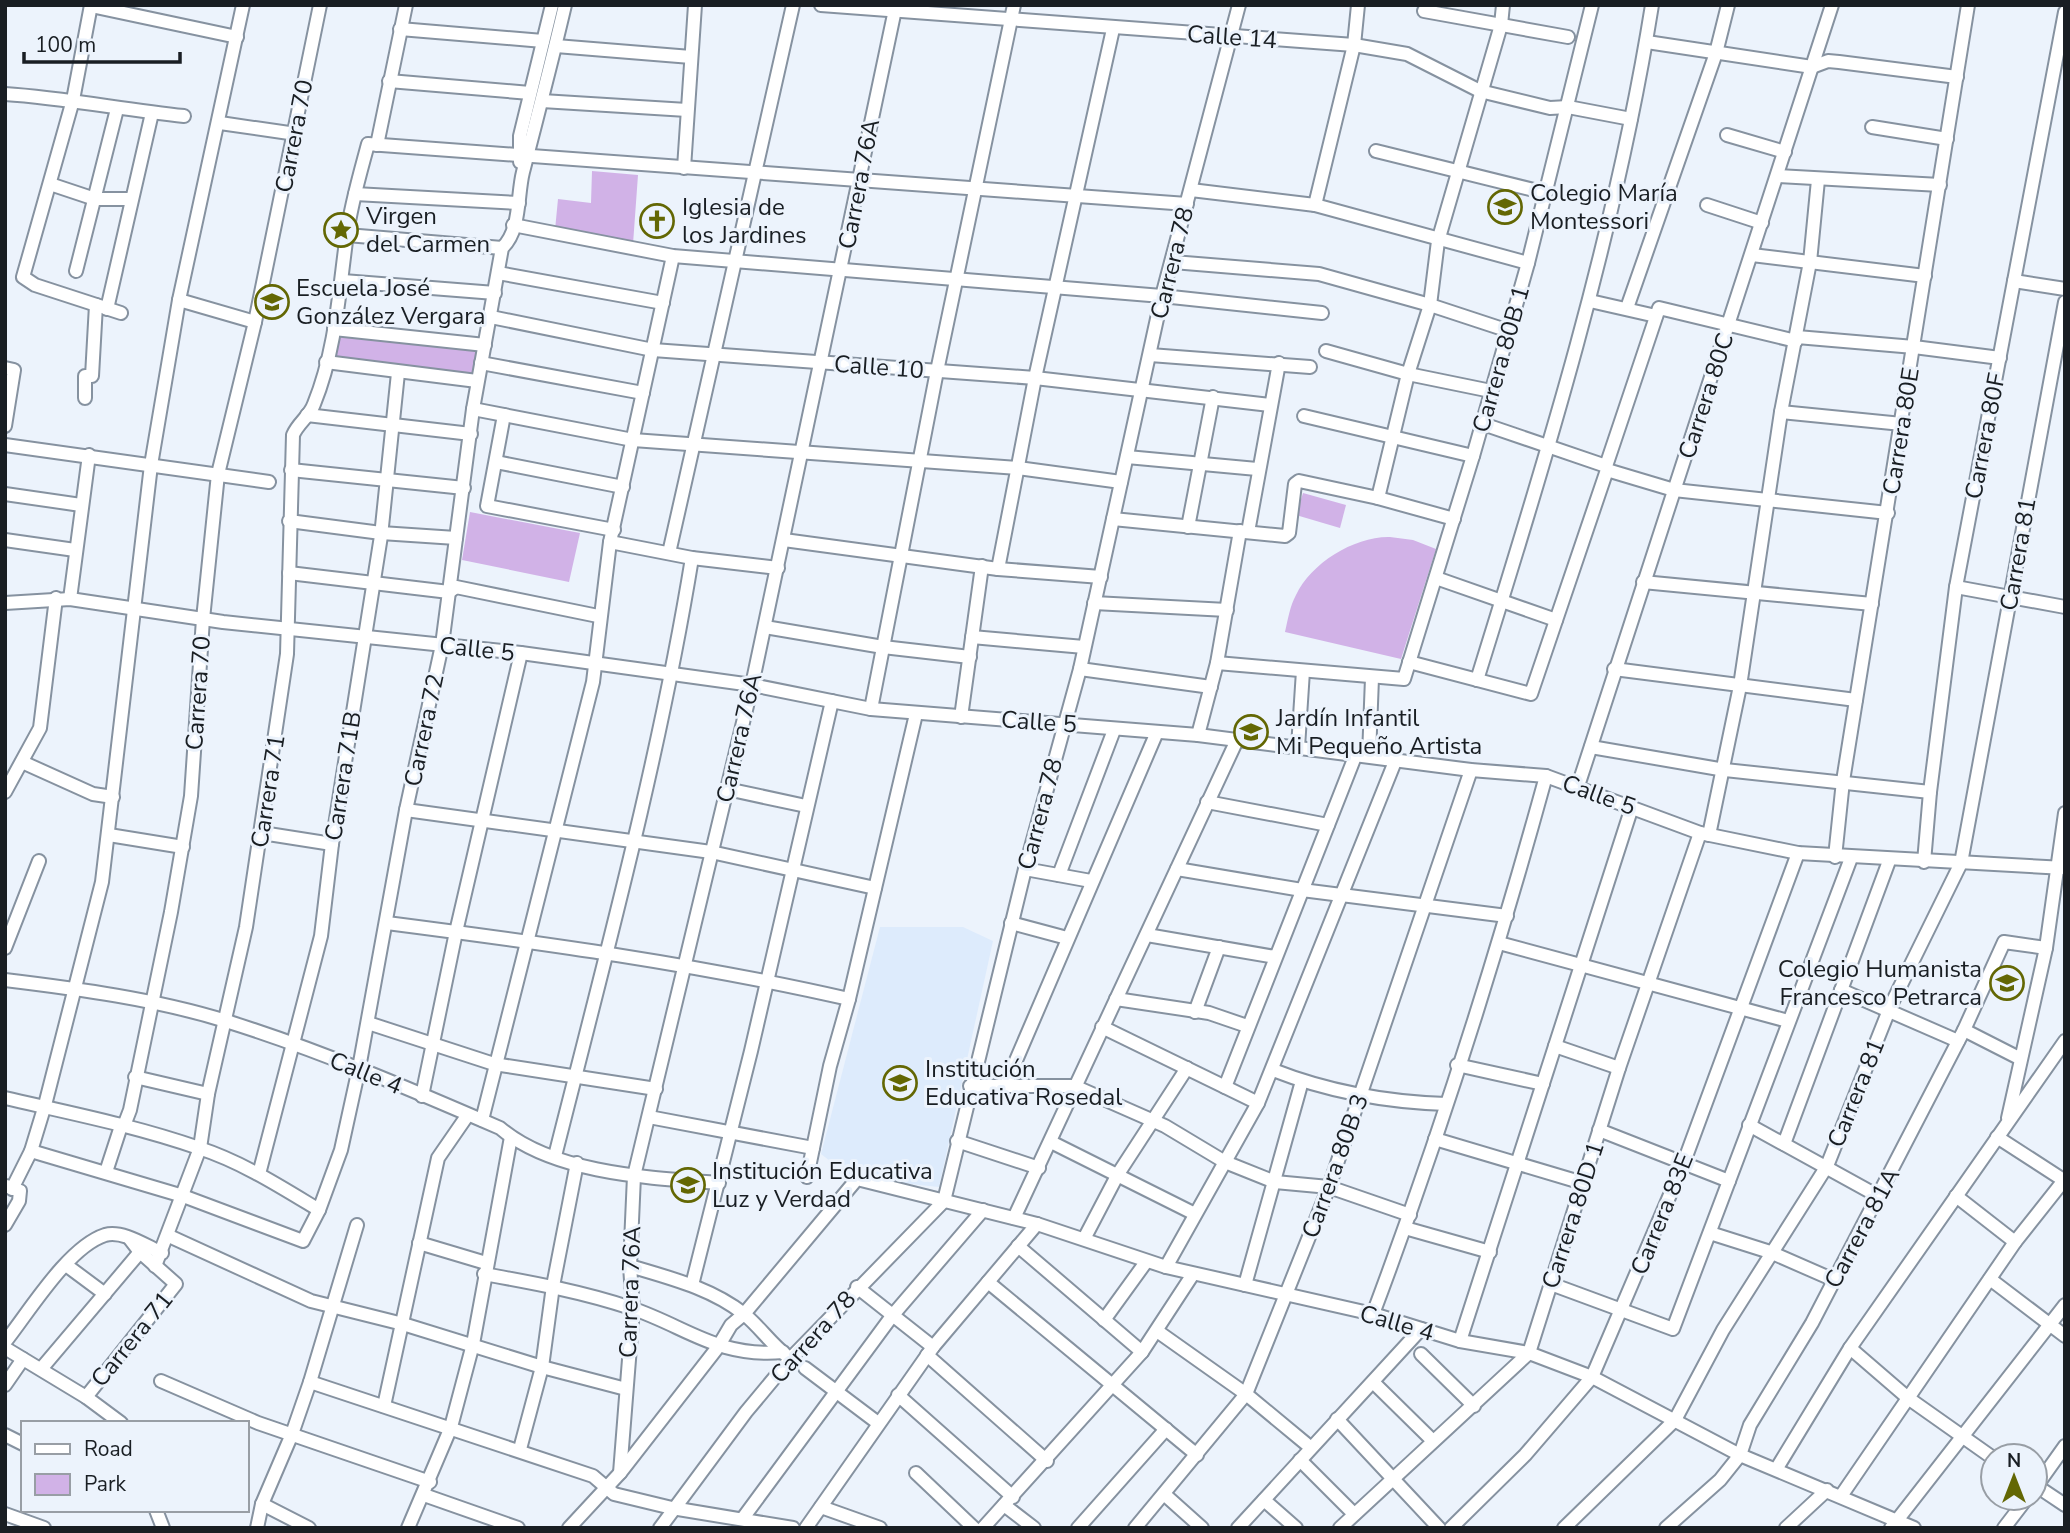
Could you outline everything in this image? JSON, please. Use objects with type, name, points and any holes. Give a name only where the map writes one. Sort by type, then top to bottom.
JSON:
[{"type":"street","points":[[5,1225],[19,1201],[20,1191],[8,1187],[31,1151],[102,881],[151,465],[179,300],[220,123],[243,5]]},
{"type":"street","name":"Carrera 70","points":[[106,1172],[121,1126],[127,1118],[136,1085],[135,1077],[183,847],[191,796],[203,619],[218,474],[296,134],[320,5]]},
{"type":"street","name":"Carrera 71","points":[[86,1397],[176,1284],[155,1266],[169,1236],[200,1148],[208,1094],[243,946],[282,695],[288,628],[293,435],[314,407],[326,362],[343,281],[346,235],[355,194],[373,145],[406,5]]},
{"type":"street","name":"Carrera 72","points":[[183,1196],[303,1241],[319,1210],[341,1150],[368,1023],[406,810],[442,645],[477,381],[502,248],[509,242],[519,203],[530,93],[552,5]]},
{"type":"street","name":"Carrera 72","points":[[524,156],[542,101],[565,5]]},
{"type":"street","points":[[684,168],[695,5]]},
{"type":"street","points":[[669,553],[691,444],[793,5]]},
{"type":"street","name":"Calle 14","points":[[821,5],[896,8],[1113,29],[1354,45],[1407,54],[1480,91],[1550,108],[1568,107],[1631,119]]},
{"type":"street","points":[[872,709],[937,371],[1014,5]]},
{"type":"street","name":"Carrera 78","points":[[660,1528],[672,1508],[787,1355],[944,1201],[1011,923],[1080,669],[1162,296],[1239,5]]},
{"type":"street","points":[[1315,205],[1354,45],[1357,5]]},
{"type":"street","points":[[1378,498],[1408,374],[1430,304],[1438,241],[1501,25],[1503,5]]},
{"type":"street","name":"Carrera 80B 1","points":[[1409,662],[1483,424],[1528,263],[1592,5]]},
{"type":"street","points":[[1477,680],[1549,449],[1590,301],[1631,119],[1653,5]]},
{"type":"street","points":[[1627,308],[1716,52],[1728,5]]},
{"type":"street","name":"Carrera 80C","points":[[1578,786],[1832,5]]},
{"type":"street","name":"Carrera 80E","points":[[1835,857],[1843,781],[1968,5]]},
{"type":"street","points":[[121,313],[35,285],[23,277],[72,100],[91,6],[237,37]]},
{"type":"street","name":"Carrera 76A","points":[[620,1474],[633,1309],[630,1266],[634,1177],[682,966],[765,627],[896,8]]},
{"type":"street","points":[[1424,11],[1568,37]]},
{"type":"street","name":"Carrera 80F","points":[[1924,862],[1930,792],[1956,587],[2065,12]]},
{"type":"street","points":[[400,29],[543,41]]},
{"type":"street","points":[[998,569],[1035,378],[1113,29]]},
{"type":"street","points":[[1647,42],[1812,67],[1828,61],[1957,77]]},
{"type":"street","points":[[556,47],[691,57]]},
{"type":"street","points":[[389,81],[530,93]]},
{"type":"street","points":[[5,94],[72,100],[117,109],[184,116]]},
{"type":"street","points":[[542,101],[687,110]]},
{"type":"street","points":[[76,271],[117,109]]},
{"type":"street","points":[[85,398],[85,376],[92,376],[102,307],[152,113]]},
{"type":"street","points":[[220,123],[296,134]]},
{"type":"street","points":[[1872,127],[1947,139]]},
{"type":"street","points":[[1727,135],[1785,152]]},
{"type":"street","points":[[373,145],[684,168],[755,170],[1187,204]]},
{"type":"street","points":[[1376,151],[1546,193]]},
{"type":"street","points":[[1777,176],[1940,185]]},
{"type":"street","name":"Carrera 80D 1","points":[[1340,1528],[1529,1353],[1619,1068],[1725,770],[1755,592],[1781,412],[1810,262],[1818,180]]},
{"type":"street","points":[[50,184],[95,199],[131,199]]},
{"type":"street","points":[[1191,190],[1315,205],[1438,241],[1528,263]]},
{"type":"street","points":[[355,194],[519,203]]},
{"type":"street","points":[[1707,205],[1762,223]]},
{"type":"street","points":[[513,225],[673,256],[1162,296],[1322,313]]},
{"type":"street","points":[[346,235],[502,248]]},
{"type":"street","points":[[1752,255],[1925,276]]},
{"type":"street","points":[[482,1121],[494,1064],[530,940],[595,665],[598,616],[612,536],[673,256]]},
{"type":"street","points":[[1173,262],[1320,274],[1430,304],[1509,331]]},
{"type":"street","points":[[498,274],[663,303]]},
{"type":"street","points":[[343,281],[495,293]]},
{"type":"street","points":[[2014,281],[2065,289]]},
{"type":"street","points":[[179,300],[255,322]]},
{"type":"street","points":[[1590,301],[1730,324],[1797,339],[1914,347],[2000,358]]},
{"type":"street","name":"Carrera 81","points":[[1572,1525],[1675,1420],[1770,1252],[1827,1167],[1888,1013],[1961,863],[2065,302]]},
{"type":"street","points":[[1217,663],[1372,678],[1404,678],[1409,662],[1531,694],[1658,312]]},
{"type":"street","name":"Calle 10","points":[[491,317],[653,350],[1035,378],[1270,405]]},
{"type":"street","points":[[334,329],[485,345]]},
{"type":"street","points":[[1326,351],[1408,374],[1491,391]]},
{"type":"street","points":[[1150,355],[1310,367]]},
{"type":"street","points":[[326,362],[477,381]]},
{"type":"street","points":[[481,363],[643,393]]},
{"type":"street","points":[[1198,735],[1217,663],[1279,363]]},
{"type":"street","points":[[5,368],[14,370],[5,426]]},
{"type":"street","name":"Carrera 71B","points":[[259,1174],[295,1045],[321,936],[332,844],[381,533],[398,373]]},
{"type":"street","points":[[1188,527],[1213,397]]},
{"type":"street","points":[[473,409],[633,440],[919,463],[1018,468],[1121,482]]},
{"type":"street","points":[[1781,412],[1902,424]]},
{"type":"street","points":[[307,415],[471,434]]},
{"type":"street","points":[[504,415],[487,506],[692,558],[778,568]]},
{"type":"street","points":[[1304,416],[1473,456]]},
{"type":"street","points":[[1483,424],[1674,490],[1888,513]]},
{"type":"street","points":[[5,445],[269,482]]},
{"type":"street","points":[[70,598],[89,456]]},
{"type":"street","points":[[1127,457],[1257,469]]},
{"type":"street","points":[[496,462],[623,487]]},
{"type":"street","points":[[291,470],[464,488]]},
{"type":"street","points":[[1113,519],[1287,535],[1295,484],[1299,481],[1378,498],[1454,519]]},
{"type":"street","points":[[5,494],[81,505]]},
{"type":"street","points":[[289,521],[381,533],[456,538]]},
{"type":"street","points":[[5,540],[75,550]]},
{"type":"street","points":[[784,540],[998,569],[1101,577]]},
{"type":"street","points":[[555,1156],[608,952],[632,839],[673,675],[692,558]]},
{"type":"street","points":[[961,718],[982,566]]},
{"type":"street","points":[[289,573],[449,592],[456,587],[598,616]]},
{"type":"street","points":[[1436,578],[1556,620]]},
{"type":"street","points":[[1643,582],[1872,604]]},
{"type":"street","points":[[1956,587],[2065,607]]},
{"type":"street","points":[[6,790],[40,728],[56,598]]},
{"type":"street","name":"Calle 5","points":[[5,603],[70,598],[203,619],[521,653],[752,685],[872,709],[961,718],[1065,722],[1114,730],[1198,735],[1471,770],[1546,776],[1704,834],[1798,853],[2060,868]]},
{"type":"street","points":[[1094,603],[1227,610]]},
{"type":"street","points":[[765,627],[883,648],[970,657]]},
{"type":"street","points":[[972,637],[1084,647]]},
{"type":"street","points":[[422,1096],[456,932],[521,653]]},
{"type":"street","points":[[1080,669],[1210,687]]},
{"type":"street","points":[[1614,669],[1856,700]]},
{"type":"street","points":[[1298,747],[1303,671]]},
{"type":"street","points":[[1225,1087],[1328,824],[1362,755],[1372,678]]},
{"type":"street","points":[[692,1284],[719,1183],[832,701]]},
{"type":"street","points":[[807,1177],[830,1066],[849,999],[916,714]]},
{"type":"street","points":[[1059,875],[1114,730]]},
{"type":"street","points":[[1004,1086],[1157,732]]},
{"type":"street","points":[[1014,1218],[1237,740]]},
{"type":"street","points":[[1591,747],[1725,770],[1930,792]]},
{"type":"street","points":[[1166,1267],[1258,1103],[1273,1070],[1395,759]]},
{"type":"street","points":[[22,762],[93,794],[113,797]]},
{"type":"street","name":"Carrera 80B 3","points":[[1135,1528],[1245,1394],[1329,1187],[1471,770]]},
{"type":"street","points":[[1373,1314],[1436,1139],[1457,1065],[1499,943],[1546,776]]},
{"type":"street","points":[[727,789],[806,806]]},
{"type":"street","points":[[1207,802],[1328,824]]},
{"type":"street","points":[[1460,1340],[1519,1164],[1579,964],[1632,807]]},
{"type":"street","points":[[406,810],[632,839],[711,852],[875,888]]},
{"type":"street","points":[[2007,1123],[2019,1058],[2046,948],[2060,868],[2065,813]]},
{"type":"street","points":[[262,833],[332,844]]},
{"type":"street","points":[[109,835],[183,847]]},
{"type":"street","name":"Carrera 83E","points":[[1451,1528],[1525,1455],[1592,1377],[1684,1162],[1798,853]]},
{"type":"street","points":[[1551,1284],[1673,1329],[1851,858]]},
{"type":"street","points":[[1784,1144],[1889,860]]},
{"type":"street","points":[[5,948],[38,861]]},
{"type":"street","points":[[1177,869],[1343,896],[1507,916]]},
{"type":"street","points":[[1025,870],[1091,881]]},
{"type":"street","points":[[387,923],[608,952],[767,980],[849,999]]},
{"type":"street","points":[[1011,923],[1066,938]]},
{"type":"street","points":[[1147,935],[1275,957]]},
{"type":"street","name":"Carrera 81A","points":[[1666,1528],[1720,1480],[1740,1455],[1750,1425],[1834,1280],[1961,1036],[2004,942],[2046,948]]},
{"type":"street","points":[[1499,943],[1788,1021]]},
{"type":"street","points":[[1195,1012],[1219,947]]},
{"type":"street","name":"Calle 4","points":[[5,980],[152,1003],[224,1020],[359,1068],[555,1156],[634,1177],[719,1183]]},
{"type":"street","points":[[1841,990],[1888,1013],[2019,1058]]},
{"type":"street","points":[[1116,999],[1224,1016],[1247,1026]]},
{"type":"street","points":[[368,1023],[494,1064],[656,1088]]},
{"type":"street","points":[[1102,1027],[1258,1103]]},
{"type":"street","points":[[1777,1468],[1850,1348],[2065,1041]]},
{"type":"street","points":[[1555,1046],[1619,1068]]},
{"type":"street","points":[[1457,1065],[1543,1084]]},
{"type":"street","points":[[1084,1238],[1118,1174],[1187,1068]]},
{"type":"street","points":[[1273,1070],[1302,1081],[1361,1096],[1446,1104]]},
{"type":"street","points":[[135,1077],[208,1094]]},
{"type":"street","points":[[1245,1285],[1302,1081]]},
{"type":"street","points":[[970,1086],[1074,1086],[1152,1120],[1225,1162],[1275,1182],[1329,1187],[1410,1215]]},
{"type":"street","points":[[5,1112],[8,1098],[45,1105],[200,1148],[259,1174],[319,1210]]},
{"type":"street","points":[[384,1406],[438,1158],[467,1116]]},
{"type":"street","points":[[649,1117],[813,1148]]},
{"type":"street","points":[[1749,1125],[1878,1196]]},
{"type":"street","points":[[1600,1130],[1729,1181]]},
{"type":"street","points":[[408,1528],[430,1482],[451,1427],[473,1344],[511,1137]]},
{"type":"street","points":[[1841,1496],[2015,1242],[2065,1180],[1997,1137]]},
{"type":"street","points":[[1436,1139],[1583,1183]]},
{"type":"street","points":[[957,1141],[1039,1168]]},
{"type":"street","points":[[1051,1142],[1195,1214]]},
{"type":"street","points":[[31,1151],[183,1196]]},
{"type":"street","points":[[520,1449],[542,1367],[553,1286],[577,1163]]},
{"type":"street","name":"Calle 4","points":[[744,1314],[857,1179],[1037,1224],[1084,1238],[1146,1262],[1373,1314],[1460,1340],[1529,1353],[1592,1377],[1740,1455],[1841,1496],[1894,1524],[1914,1528]]},
{"type":"street","points":[[1956,1196],[2015,1242]]},
{"type":"street","points":[[743,1518],[892,1316],[983,1210]]},
{"type":"street","points":[[806,1528],[930,1351],[1037,1224]]},
{"type":"street","points":[[257,1528],[262,1504],[292,1434],[310,1382],[357,1225]]},
{"type":"street","points":[[1405,1228],[1490,1252]]},
{"type":"street","points":[[1710,1233],[1770,1252],[1834,1280]]},
{"type":"street","points":[[5,1342],[75,1254],[105,1235],[121,1235],[162,1253]]},
{"type":"street","points":[[169,1236],[285,1291],[333,1307],[403,1324],[542,1367],[626,1389]]},
{"type":"street","points":[[130,1239],[155,1266]]},
{"type":"street","points":[[419,1243],[485,1268],[633,1309],[718,1347],[787,1355]]},
{"type":"street","points":[[1018,1247],[1142,1352]]},
{"type":"street","points":[[41,1369],[140,1252]]},
{"type":"street","points":[[1104,1320],[1146,1262]]},
{"type":"street","points":[[66,1265],[105,1294]]},
{"type":"street","points":[[630,1266],[692,1284],[744,1314],[787,1355]]},
{"type":"street","points":[[983,1528],[1047,1461],[1142,1352],[1193,1274]]},
{"type":"street","points":[[1990,1279],[2065,1336]]},
{"type":"street","points":[[988,1282],[1197,1455]]},
{"type":"street","points":[[857,1287],[892,1316],[1047,1461]]},
{"type":"street","points":[[1894,1524],[2065,1305]]},
{"type":"street","points":[[569,1528],[620,1474],[718,1347],[731,1325],[744,1314]]},
{"type":"street","points":[[1238,1528],[1421,1329]]},
{"type":"street","points":[[1157,1331],[1245,1394],[1310,1447]]},
{"type":"street","points":[[5,1348],[86,1397],[118,1421]]},
{"type":"street","points":[[1850,1348],[1909,1398],[1979,1449]]},
{"type":"street","points":[[1421,1354],[1474,1406]]},
{"type":"street","points":[[5,1385],[23,1359]]},
{"type":"street","points":[[805,1368],[878,1423]]},
{"type":"street","points":[[161,1381],[258,1423],[430,1482]]},
{"type":"street","points":[[310,1382],[593,1475],[614,1494],[672,1508],[793,1528]]},
{"type":"street","points":[[1374,1383],[1433,1441]]},
{"type":"street","points":[[898,1395],[1034,1528]]},
{"type":"street","points":[[1337,1419],[1439,1528]]},
{"type":"street","points":[[1078,1528],[1166,1429]]},
{"type":"street","points":[[5,1435],[21,1443]]},
{"type":"street","points":[[2049,1467],[2065,1446]]},
{"type":"street","points":[[1300,1460],[1354,1514]]},
{"type":"street","points":[[916,1474],[974,1528]]},
{"type":"street","points":[[1786,1528],[1827,1490]]},
{"type":"street","points":[[1164,1494],[1202,1528]]},
{"type":"street","points":[[424,1495],[519,1528]]},
{"type":"street","points":[[2049,1495],[2065,1505]]},
{"type":"street","points":[[1264,1500],[1296,1528]]},
{"type":"street","points":[[262,1504],[309,1528]]},
{"type":"street","points":[[821,1507],[871,1526]]},
{"type":"street","points":[[2004,1528],[2016,1512]]},
{"type":"street","points":[[5,1514],[44,1528]]},
{"type":"shaded area","name":"Institución Educativa Rosedal","points":[[880,927],[963,927],[993,941],[939,1187],[881,1181],[846,1173],[821,1154]]},
{"type":"green space","points":[[592,171],[638,175],[633,244],[555,230],[558,199],[591,203]]},
{"type":"green space","points":[[336,333],[479,349],[472,379],[329,361]]},
{"type":"green space","points":[[1303,493],[1346,505],[1340,528],[1296,515]]},
{"type":"green space","points":[[470,512],[580,533],[569,582],[462,560]]},
{"type":"green space","points":[[1390,537],[1413,540],[1436,549],[1401,659],[1285,632],[1296,595],[1312,572],[1323,562],[1349,546]]},
{"type":"place","name":"Colegio María Montessori","points":[[1505,207]]},
{"type":"place","name":"Iglesia de los Jardines","points":[[657,221]]},
{"type":"place","name":"Virgen del Carmen","points":[[341,230]]},
{"type":"place","name":"Escuela José González Vergara","points":[[272,302]]},
{"type":"place","name":"Jardín Infantil Mi Pequeño Artista","points":[[1251,732]]},
{"type":"place","name":"Colegio Humanista Francesco Petrarca","points":[[2007,983]]},
{"type":"place","name":"Institución Educativa Rosedal","points":[[900,1083]]},
{"type":"place","name":"Institución Educativa Luz y Verdad","points":[[688,1185]]}]
